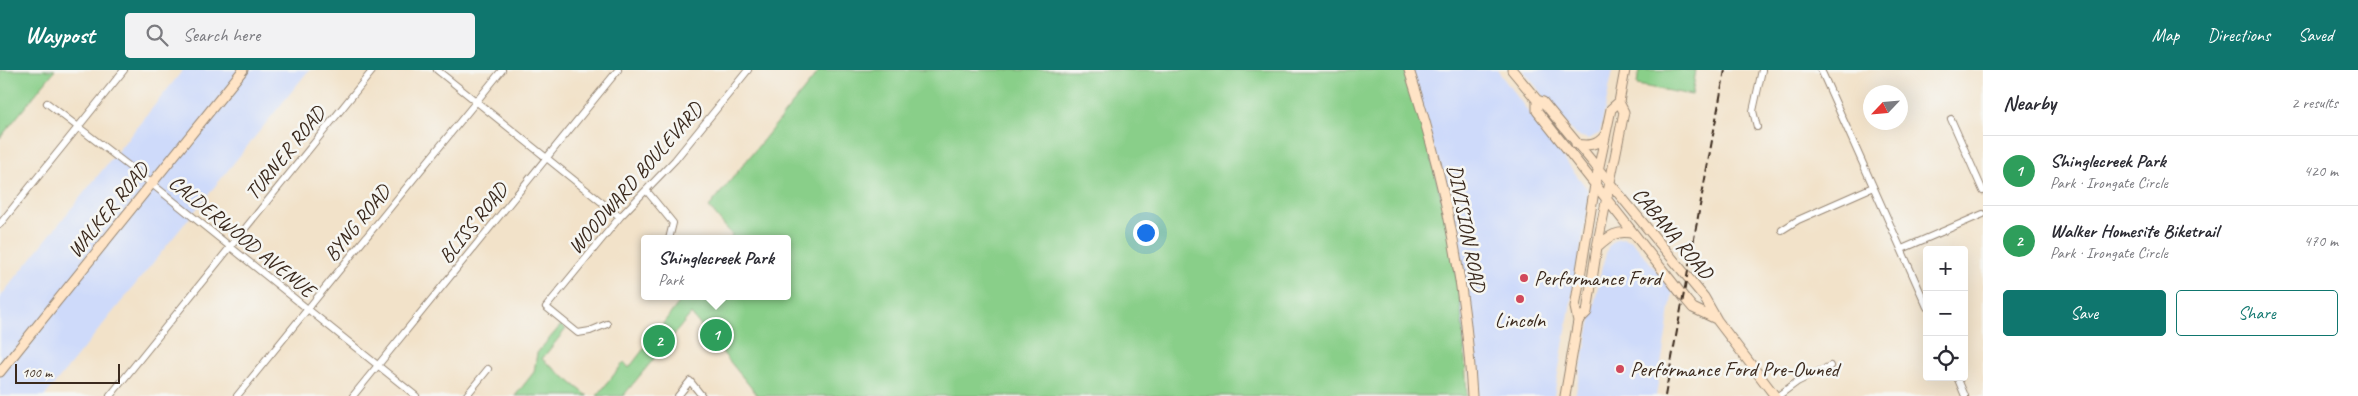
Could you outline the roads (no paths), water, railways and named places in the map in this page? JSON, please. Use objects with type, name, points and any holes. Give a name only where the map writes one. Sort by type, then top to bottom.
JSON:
[{"type":"main road","name":"WALKER ROAD","points":[[0,372],[244,70]]},
{"type":"main road","name":"DIVISION ROAD","points":[[1408,70],[1427,125],[1449,213],[1466,322],[1472,396]]},
{"type":"main road","points":[[1512,70],[1537,100]]},
{"type":"main road","points":[[1578,321],[1587,312],[1597,247],[1624,112],[1619,102],[1625,70]]},
{"type":"main road","name":"CABANA ROAD","points":[[1717,320],[1693,308],[1537,110],[1537,100],[1543,102],[1609,185],[1704,297],[1717,320],[1777,396]]},
{"type":"main road","points":[[1565,396],[1578,321],[1575,307],[1595,185],[1611,109],[1619,102]]},
{"type":"main road","points":[[1576,144],[1587,146],[1602,141],[1606,133]]},
{"type":"main road","points":[[1597,247],[1610,235],[1625,232],[1634,234]]},
{"type":"street","points":[[0,224],[124,70]]},
{"type":"street","name":"TURNER ROAD","points":[[110,396],[373,70]]},
{"type":"street","points":[[438,70],[620,217]]},
{"type":"street","name":"BYNG ROAD","points":[[237,396],[502,70]]},
{"type":"street","name":"BLISS ROAD","points":[[353,396],[618,70]]},
{"type":"street","name":"WOODWARD BOULEVARD","points":[[607,324],[578,334],[546,307],[620,217],[675,160],[748,70]]},
{"type":"street","points":[[1757,128],[1754,111],[1762,70]]},
{"type":"street","points":[[1821,70],[1923,298]]},
{"type":"street","name":"CALDERWOOD AVENUE","points":[[47,103],[152,184],[416,396]]},
{"type":"street","points":[[1952,119],[1983,191]]},
{"type":"street","points":[[1782,230],[1798,220],[1873,187]]},
{"type":"street","points":[[646,190],[673,223],[670,235]]},
{"type":"street","points":[[1902,249],[1983,214]]},
{"type":"street","points":[[1777,396],[1797,382],[1830,366]]},
{"type":"street","points":[[466,396],[488,369]]},
{"type":"street","points":[[678,396],[690,381],[702,396]]},
{"type":"street","points":[[1959,381],[1965,396]]},
{"type":"railway","points":[[1665,396],[1725,70]]},
{"type":"place","name":"Performance Ford","points":[[1524,278]]},
{"type":"place","name":"Lincoln","points":[[1520,299]]},
{"type":"place","name":"Shinglecreek Park","points":[[716,335]]},
{"type":"place","name":"Walker Homesite Biketrail","points":[[659,341]]},
{"type":"place","name":"Performance Ford Pre-Owned","points":[[1620,369]]}]
